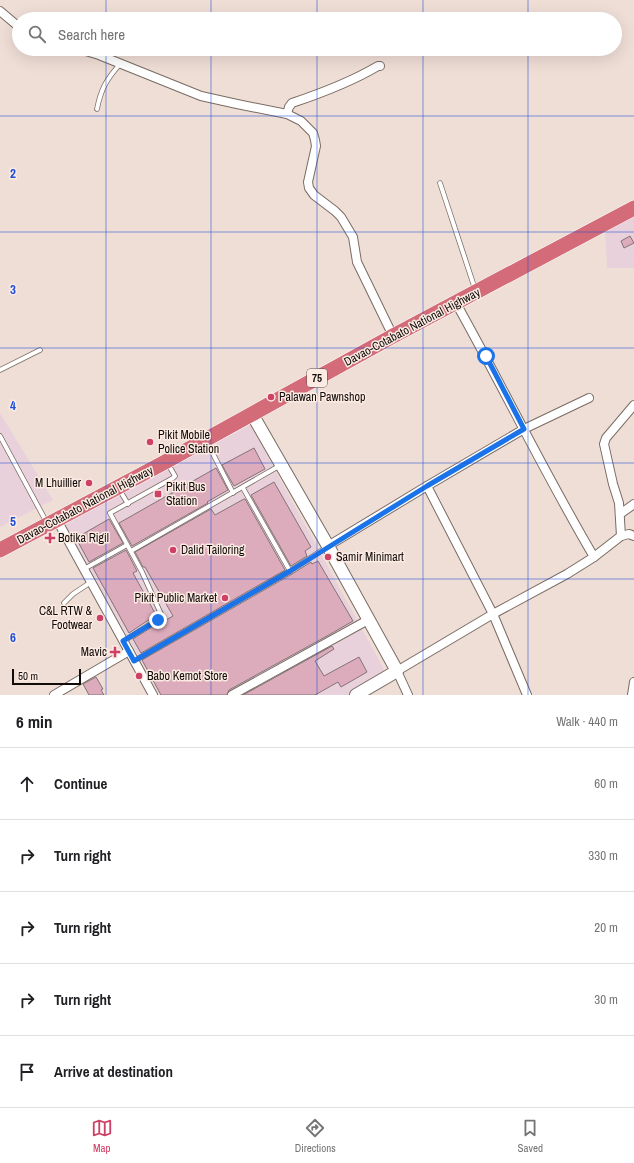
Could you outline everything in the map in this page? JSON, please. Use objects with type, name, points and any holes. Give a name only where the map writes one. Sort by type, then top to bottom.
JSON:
[{"type":"highway","name":"Davao-Cotabato National Highway","points":[[0,550],[167,461],[393,336],[634,208]]},
{"type":"street","points":[[0,11],[12,21]]},
{"type":"street","points":[[101,56],[201,96],[287,114],[301,121],[313,133],[316,140],[308,182],[309,188],[314,195],[336,211],[353,237],[357,262],[393,336]]},
{"type":"street","points":[[287,114],[292,103],[331,89],[380,66]]},
{"type":"street","points":[[456,303],[486,356],[551,482],[594,557]]},
{"type":"street","points":[[328,546],[524,429],[589,398]]},
{"type":"street","points":[[621,536],[619,503],[604,444],[606,438],[634,405]]},
{"type":"street","points":[[252,414],[328,546],[397,671],[408,695]]},
{"type":"street","points":[[427,486],[493,614],[527,695]]},
{"type":"street","points":[[620,514],[634,504]]},
{"type":"street","points":[[52,522],[84,569],[153,695]]},
{"type":"street","points":[[356,695],[493,614],[567,574],[594,557],[621,536],[629,534],[634,536]]},
{"type":"street","points":[[232,695],[368,620]]},
{"type":"street","points":[[54,695],[128,651]]},
{"type":"street","points":[[632,695],[634,682]]},
{"type":"lane","points":[[97,109],[102,90],[107,79],[120,64]]},
{"type":"lane","points":[[440,183],[476,293]]},
{"type":"lane","points":[[0,370],[40,350]]},
{"type":"lane","points":[[0,436],[52,522]]},
{"type":"lane","points":[[205,440],[233,493]]},
{"type":"lane","points":[[123,641],[158,620],[161,614],[142,572],[110,513],[173,478],[175,476],[167,461]]},
{"type":"lane","points":[[131,551],[281,465]]},
{"type":"lane","points":[[118,487],[128,504]]},
{"type":"lane","points":[[243,488],[290,571]]},
{"type":"lane","points":[[84,569],[127,545]]},
{"type":"lane","points":[[134,661],[290,571],[328,546]]},
{"type":"lane","points":[[64,603],[73,594],[91,582]]},
{"type":"shaded area","points":[[634,214],[634,268],[607,268],[605,228]]},
{"type":"shaded area","points":[[0,413],[53,500],[0,527]]},
{"type":"shaded area","name":"Pikit Public Market","points":[[250,424],[386,673],[348,695],[160,695],[64,523]]},
{"type":"building","points":[[630,236],[634,243],[624,248],[621,241]]},
{"type":"building","points":[[254,448],[265,469],[234,486],[222,465]]},
{"type":"building","points":[[216,468],[228,490],[132,546],[119,523]]},
{"type":"building","points":[[274,482],[311,547],[305,551],[307,556],[291,566],[251,495]]},
{"type":"building","points":[[244,499],[285,570],[141,653],[133,639],[160,622],[161,623],[173,616],[135,552],[211,509],[215,515]]},
{"type":"building","points":[[109,519],[123,543],[89,562],[76,538]]},
{"type":"building","points":[[126,550],[137,571],[133,573],[156,615],[129,633],[93,568]]},
{"type":"building","points":[[318,561],[353,621],[229,690],[227,695],[161,695],[142,660],[311,562],[312,564]]},
{"type":"building","points":[[332,646],[334,649],[315,661],[324,676],[359,657],[367,672],[341,687],[338,682],[315,695],[243,695]]},
{"type":"building","points":[[96,677],[103,689],[101,690],[104,695],[89,695],[83,684]]},
{"type":"place","name":"Palawan Pawnshop","points":[[271,397]]},
{"type":"place","name":"Pikit Mobile Police Station","points":[[150,442]]},
{"type":"place","name":"M Lhuillier","points":[[89,483]]},
{"type":"place","name":"Pikit Bus Station","points":[[158,494]]},
{"type":"place","name":"Botika Rigil","points":[[50,538]]},
{"type":"place","name":"Dalid Tailoring","points":[[173,550]]},
{"type":"place","name":"Samir Minimart","points":[[328,557]]},
{"type":"place","name":"Pikit Public Market","points":[[225,598]]},
{"type":"place","name":"C&L RTW & Footwear","points":[[100,618]]},
{"type":"place","name":"Mavic","points":[[115,652]]},
{"type":"place","name":"Babo Kemot Store","points":[[139,676]]},
{"type":"route","points":[[158,620],[123,641],[134,661],[290,571],[328,546],[524,429],[486,356]]}]
